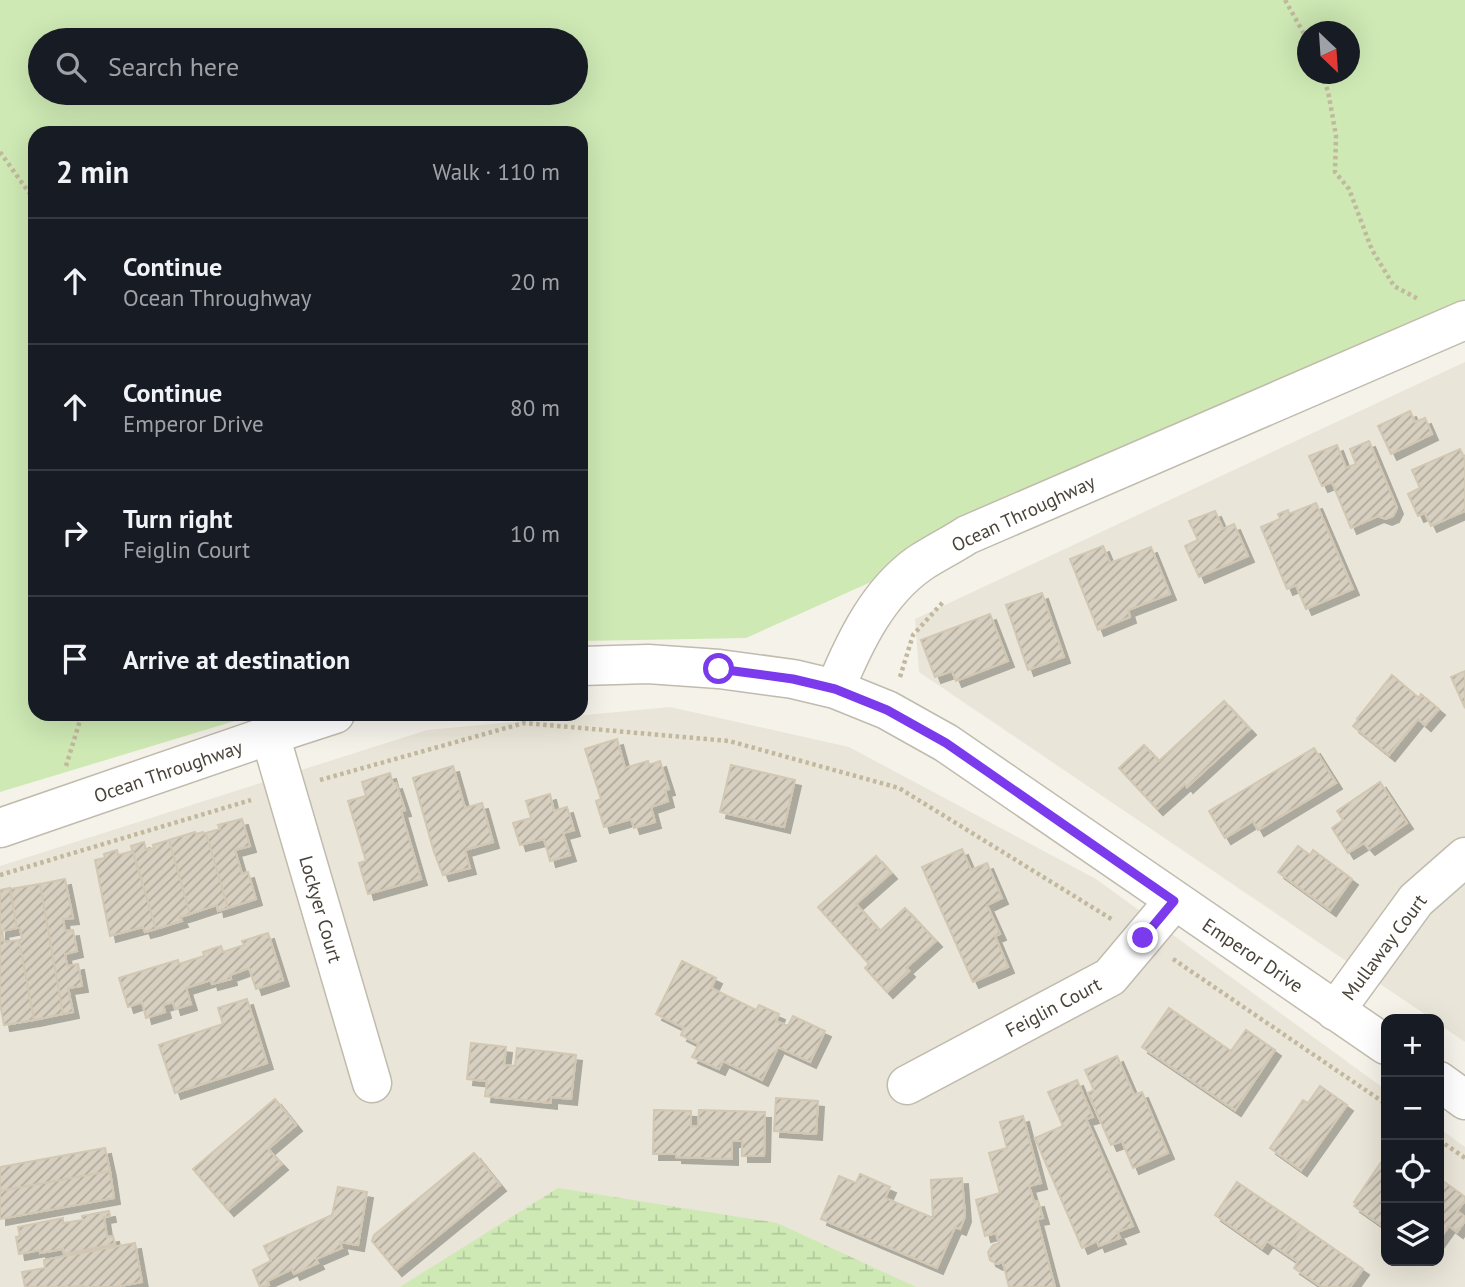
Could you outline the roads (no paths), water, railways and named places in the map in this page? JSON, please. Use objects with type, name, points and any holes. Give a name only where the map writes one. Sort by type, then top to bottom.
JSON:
[{"type":"street","name":"Ocean Throughway","points":[[835,689],[864,628],[889,590],[918,565],[967,536],[1463,321]]},
{"type":"street","points":[[588,666],[648,664],[719,669],[793,679],[835,689]]},
{"type":"street","name":"Emperor Drive","points":[[835,689],[887,710],[946,743],[1381,1042]]},
{"type":"street","name":"Ocean Throughway","points":[[0,828],[313,721]]},
{"type":"street","name":"Lockyer Court","points":[[270,735],[372,1083]]},
{"type":"street","name":"Mullaway Court","points":[[1335,1011],[1416,900],[1465,857]]},
{"type":"street","name":"Feiglin Court","points":[[907,1085],[1110,977],[1174,901]]},
{"type":"street","points":[[1444,1085],[1465,1100]]}]
